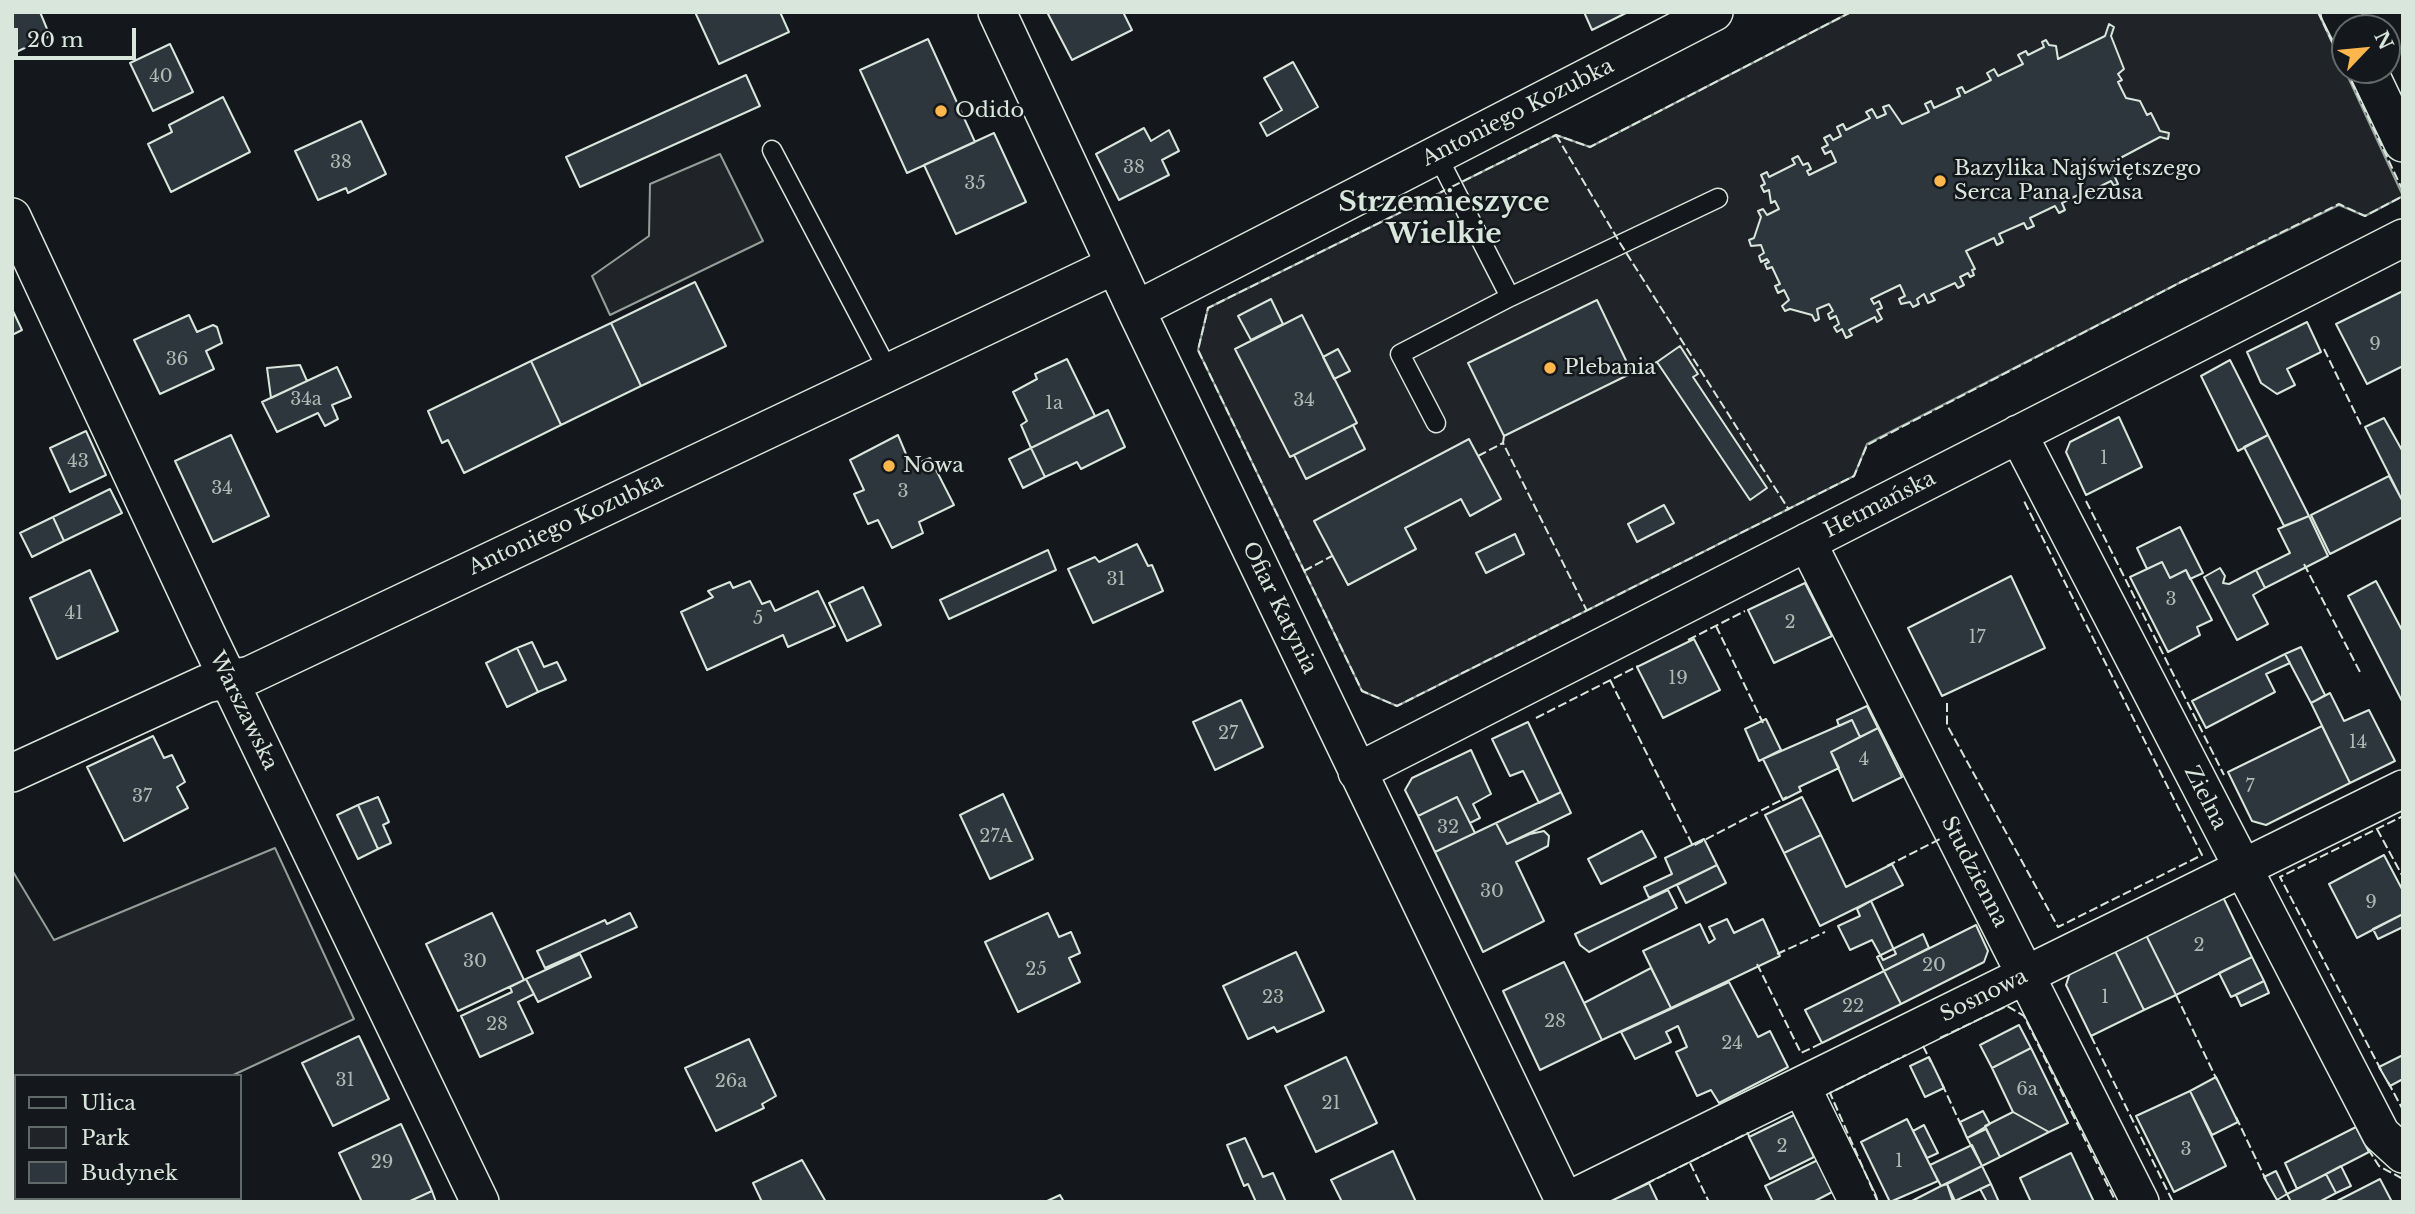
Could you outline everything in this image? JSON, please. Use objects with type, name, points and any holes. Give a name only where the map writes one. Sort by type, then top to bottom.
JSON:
[{"type":"street","name":"Ofiar Katynia","points":[[997,12],[1136,310],[1565,1202]]},
{"type":"street","name":"Antoniego Kozubka","points":[[1136,310],[1714,12]]},
{"type":"street","points":[[2375,84],[2403,143]]},
{"type":"street","name":"Warszawska","points":[[12,217],[229,680],[480,1202]]},
{"type":"street","name":"Hetmańska","points":[[1357,772],[2403,238]]},
{"type":"street","name":"Antoniego Kozubka","points":[[12,773],[206,684],[250,676],[1115,265]]},
{"type":"street","name":"Zielna","points":[[2018,434],[2241,869],[2381,1134],[2403,1154]]},
{"type":"street","name":"Studzienna","points":[[1807,542],[2140,1202]]},
{"type":"street","name":"Sosnowa","points":[[1565,1202],[2403,789]]},
{"type":"street","points":[[1801,1086],[1858,1202]]},
{"type":"lane","points":[[772,150],[889,372]]},
{"type":"lane","points":[[1437,155],[1510,297]]},
{"type":"lane","points":[[1436,423],[1400,354],[1510,297],[1718,198]]},
{"type":"green space","points":[[1851,12],[2318,12],[2331,40],[2331,84],[2351,84],[2403,196],[2365,216],[2339,205],[2181,282],[1867,444],[1854,476],[1397,706],[1362,691],[1198,350],[1208,308],[1556,135],[1590,147]]},
{"type":"green space","points":[[720,154],[763,241],[610,315],[592,276],[649,236],[650,184]]},
{"type":"green space","points":[[275,848],[354,1019],[235,1074],[14,1074],[12,1177],[12,870],[54,940]]},
{"type":"building","points":[[12,12],[40,12],[50,36],[12,54]]},
{"type":"building","points":[[695,12],[780,12],[789,32],[719,64]]},
{"type":"building","points":[[1047,12],[1123,12],[1132,30],[1072,60]]},
{"type":"building","points":[[1584,12],[1628,12],[1592,30]]},
{"type":"building","name":"Bazylika Najświętszego Serca Pana Jezusa","points":[[2109,24],[2114,27],[2111,36],[2124,69],[2118,74],[2122,80],[2118,82],[2126,98],[2140,101],[2147,115],[2151,113],[2160,131],[2169,133],[2168,139],[2160,137],[2109,164],[2112,169],[2117,167],[2120,173],[2114,175],[2118,184],[2114,186],[2111,181],[2097,188],[2099,194],[2091,198],[2088,190],[2062,203],[2065,210],[2059,213],[2055,206],[2030,218],[2034,226],[2027,229],[2024,223],[1999,234],[2003,242],[1997,245],[1994,238],[1966,251],[1975,269],[1972,270],[1974,275],[1970,277],[1968,273],[1960,277],[1964,285],[1958,288],[1955,283],[1931,294],[1935,300],[1928,303],[1924,294],[1917,299],[1919,304],[1913,307],[1910,302],[1901,304],[1899,299],[1905,296],[1900,285],[1871,299],[1874,304],[1879,301],[1882,308],[1877,310],[1882,319],[1877,322],[1875,317],[1849,330],[1852,335],[1846,338],[1842,329],[1837,332],[1834,327],[1839,324],[1836,316],[1830,319],[1828,314],[1833,311],[1829,304],[1817,309],[1819,319],[1815,321],[1812,315],[1790,309],[1785,311],[1782,306],[1789,300],[1784,290],[1778,293],[1775,286],[1780,284],[1772,267],[1767,269],[1767,259],[1761,262],[1759,256],[1764,253],[1761,245],[1751,246],[1749,240],[1754,238],[1761,217],[1758,211],[1763,209],[1767,215],[1779,209],[1775,201],[1771,203],[1769,190],[1764,192],[1761,186],[1765,184],[1761,175],[1767,172],[1769,177],[1795,164],[1792,159],[1798,156],[1803,165],[1808,163],[1811,169],[1807,171],[1809,175],[1836,162],[1831,151],[1825,154],[1822,148],[1828,145],[1824,138],[1830,135],[1833,140],[1841,136],[1837,127],[1843,124],[1846,130],[1870,118],[1866,112],[1872,109],[1877,118],[1886,114],[1883,107],[1889,105],[1902,124],[1929,112],[1925,104],[1931,101],[1934,108],[1960,96],[1957,89],[1962,87],[1965,93],[1991,80],[1987,73],[1994,69],[1998,76],[2023,64],[2018,55],[2026,51],[2028,55],[2044,47],[2042,42],[2046,40],[2049,45],[2056,46],[2058,59],[2105,36]]},
{"type":"building","points":[[928,39],[975,142],[907,173],[860,70]]},
{"type":"building","points":[[170,44],[193,92],[153,111],[130,63]]},
{"type":"building","points":[[1293,62],[1318,107],[1267,136],[1260,123],[1282,110],[1264,78]]},
{"type":"building","points":[[746,75],[760,106],[580,187],[566,157]]},
{"type":"building","points":[[223,97],[250,152],[171,192],[148,144],[172,132],[169,125]]},
{"type":"building","points":[[361,121],[386,174],[348,193],[346,188],[318,200],[295,151]]},
{"type":"building","points":[[1144,128],[1151,141],[1169,130],[1179,151],[1162,160],[1169,175],[1119,200],[1096,154]]},
{"type":"building","points":[[994,133],[1026,202],[956,234],[924,165]]},
{"type":"building","points":[[695,282],[726,346],[641,386],[611,323]]},
{"type":"building","points":[[2403,291],[2403,366],[2367,384],[2336,324]]},
{"type":"building","points":[[1271,299],[1283,324],[1251,340],[1238,316]]},
{"type":"building","name":"Plebania","points":[[1597,300],[1632,373],[1504,436],[1468,363]]},
{"type":"building","points":[[12,309],[22,330],[12,335]]},
{"type":"building","points":[[189,315],[197,332],[213,325],[217,327],[222,343],[206,351],[214,369],[160,394],[134,340]]},
{"type":"building","points":[[1302,315],[1357,423],[1290,457],[1235,349]]},
{"type":"building","points":[[2307,322],[2321,352],[2287,369],[2295,385],[2277,394],[2261,383],[2247,352]]},
{"type":"building","points":[[611,323],[641,386],[561,425],[531,361]]},
{"type":"building","points":[[1680,346],[1698,374],[1693,377],[1767,488],[1750,500],[1657,362]]},
{"type":"building","points":[[1338,349],[1350,371],[1334,379],[1323,357]]},
{"type":"building","points":[[1067,359],[1095,416],[1031,448],[1021,425],[1027,421],[1013,392],[1037,379],[1035,374]]},
{"type":"building","points":[[2230,360],[2268,435],[2238,451],[2201,376]]},
{"type":"building","points":[[531,361],[561,425],[464,473],[448,440],[442,443],[428,411]]},
{"type":"building","points":[[300,365],[307,381],[271,398],[267,368]]},
{"type":"building","points":[[337,367],[351,397],[332,405],[338,419],[325,426],[318,413],[277,432],[262,402]]},
{"type":"building","points":[[1108,410],[1125,447],[1081,469],[1077,462],[1045,477],[1031,448]]},
{"type":"building","points":[[2119,417],[2142,467],[2086,495],[2066,452],[2070,442]]},
{"type":"building","points":[[2384,418],[2403,452],[2403,502],[2365,427]]},
{"type":"building","points":[[1353,425],[1365,449],[1306,479],[1294,455]]},
{"type":"building","points":[[86,431],[106,475],[70,492],[50,448]]},
{"type":"building","points":[[231,435],[269,516],[213,542],[175,461]]},
{"type":"building","points":[[898,435],[911,466],[930,458],[954,505],[919,522],[923,533],[892,548],[878,520],[868,524],[854,494],[864,490],[850,460]]},
{"type":"building","points":[[2268,435],[2309,516],[2284,526],[2244,447]]},
{"type":"building","points":[[1469,439],[1501,499],[1470,516],[1461,499],[1405,528],[1416,549],[1348,585],[1314,521]]},
{"type":"building","points":[[1031,448],[1045,477],[1023,488],[1009,459]]},
{"type":"building","points":[[2389,476],[2403,502],[2403,517],[2330,554],[2311,515]]},
{"type":"building","points":[[110,489],[122,513],[64,541],[53,517]]},
{"type":"building","points":[[1664,505],[1674,523],[1637,542],[1628,524]]},
{"type":"building","points":[[2309,516],[2328,556],[2265,588],[2256,570],[2290,553],[2278,529]]},
{"type":"building","points":[[53,517],[64,541],[32,557],[20,533]]},
{"type":"building","points":[[2180,527],[2203,573],[2190,579],[2186,570],[2170,578],[2162,562],[2147,569],[2137,548]]},
{"type":"building","points":[[1515,534],[1524,554],[1486,573],[1476,553]]},
{"type":"building","points":[[1137,544],[1148,566],[1152,565],[1163,591],[1093,623],[1068,569],[1095,557],[1099,562]]},
{"type":"building","points":[[1048,550],[1056,570],[949,619],[940,600]]},
{"type":"building","points":[[2162,562],[2170,578],[2186,570],[2212,620],[2197,627],[2200,635],[2168,652],[2130,577]]},
{"type":"building","points":[[2220,568],[2225,576],[2223,583],[2229,584],[2256,570],[2265,588],[2253,595],[2268,624],[2237,640],[2204,577]]},
{"type":"building","points":[[90,570],[118,631],[57,659],[30,598]]},
{"type":"building","points":[[2011,576],[2045,648],[1942,696],[1908,628]]},
{"type":"building","points":[[750,581],[762,604],[770,601],[775,611],[818,591],[835,626],[788,647],[783,635],[707,670],[681,612],[713,597],[708,591],[730,582],[733,588]]},
{"type":"building","points":[[2376,581],[2403,632],[2403,703],[2348,596]]},
{"type":"building","points":[[1805,583],[1832,636],[1774,663],[1748,610]]},
{"type":"building","points":[[863,587],[881,625],[847,641],[829,603]]},
{"type":"building","points":[[1694,639],[1720,690],[1663,718],[1637,667]]},
{"type":"building","points":[[532,642],[544,667],[557,662],[566,680],[538,692],[517,648]]},
{"type":"building","points":[[2301,647],[2325,695],[2311,703],[2285,654]]},
{"type":"building","points":[[517,648],[538,692],[507,707],[486,663]]},
{"type":"building","points":[[2285,654],[2290,663],[2266,674],[2275,692],[2206,728],[2192,701]]},
{"type":"building","points":[[2330,693],[2344,721],[2369,710],[2395,761],[2350,783],[2311,703]]},
{"type":"building","points":[[1241,700],[1263,747],[1215,770],[1193,722]]},
{"type":"building","points":[[1867,706],[1878,728],[1860,737],[1852,720],[1839,726],[1837,720]]},
{"type":"building","points":[[1766,719],[1781,750],[1759,761],[1745,729]]},
{"type":"building","points":[[1852,720],[1860,737],[1831,752],[1839,768],[1799,787],[1801,791],[1783,800],[1763,759]]},
{"type":"building","points":[[1528,722],[1561,792],[1539,803],[1523,771],[1510,776],[1492,739]]},
{"type":"building","points":[[2322,726],[2350,783],[2266,825],[2252,821],[2228,772]]},
{"type":"building","points":[[1878,728],[1902,777],[1853,801],[1831,752]]},
{"type":"building","points":[[153,736],[164,758],[172,755],[185,782],[177,787],[188,808],[124,841],[87,767]]},
{"type":"building","points":[[1471,750],[1491,794],[1473,804],[1480,818],[1470,823],[1457,797],[1418,816],[1405,790],[1412,778]]},
{"type":"building","points":[[1561,792],[1571,813],[1507,844],[1496,823]]},
{"type":"building","points":[[1003,794],[1033,859],[990,879],[960,815]]},
{"type":"building","points":[[378,797],[389,822],[383,825],[391,843],[378,849],[358,805]]},
{"type":"building","points":[[1457,797],[1475,833],[1435,852],[1418,816]]},
{"type":"building","points":[[1802,797],[1821,835],[1784,853],[1765,815]]},
{"type":"building","points":[[358,805],[378,849],[358,859],[337,815]]},
{"type":"building","points":[[1496,823],[1507,844],[1544,831],[1549,836],[1548,846],[1516,862],[1544,921],[1483,952],[1435,852]]},
{"type":"building","points":[[1642,831],[1656,857],[1601,884],[1588,859]]},
{"type":"building","points":[[1821,835],[1846,887],[1892,864],[1903,885],[1820,926],[1784,853]]},
{"type":"building","points":[[1704,839],[1717,865],[1649,898],[1644,887],[1672,874],[1665,858]]},
{"type":"building","points":[[2384,855],[2403,891],[2403,914],[2357,938],[2329,884]]},
{"type":"building","points":[[1717,865],[1726,883],[1686,903],[1677,885]]},
{"type":"building","points":[[1668,890],[1677,908],[1589,952],[1580,945],[1575,934]]},
{"type":"building","points":[[2223,897],[2252,957],[2176,995],[2146,935]]},
{"type":"building","points":[[1871,901],[1896,954],[1883,960],[1872,940],[1850,950],[1838,926],[1860,916],[1857,909]]},
{"type":"building","points":[[492,913],[524,980],[458,1011],[426,944]]},
{"type":"building","points":[[630,913],[637,927],[545,968],[537,951],[605,920],[607,924]]},
{"type":"building","points":[[1048,913],[1059,937],[1071,932],[1080,953],[1069,958],[1080,982],[1018,1012],[985,942]]},
{"type":"building","points":[[2403,914],[2403,927],[2378,939],[2373,929]]},
{"type":"building","points":[[1727,919],[1734,933],[1763,919],[1780,956],[1671,1008],[1643,951],[1700,924],[1709,943],[1715,939],[1709,927]]},
{"type":"building","points":[[1976,925],[1988,951],[1984,962],[1901,1004],[1884,971]]},
{"type":"building","points":[[1923,934],[1929,948],[1884,971],[1877,957]]},
{"type":"building","points":[[2146,935],[2176,995],[2144,1010],[2115,951]]},
{"type":"building","points":[[2115,951],[2144,1010],[2091,1036],[2066,985],[2070,973]]},
{"type":"building","points":[[1296,952],[1324,1011],[1277,1032],[1274,1027],[1248,1039],[1223,986]]},
{"type":"building","points":[[580,954],[591,977],[538,1002],[526,979]]},
{"type":"building","points":[[2252,957],[2264,981],[2231,997],[2219,973]]},
{"type":"building","points":[[1564,962],[1602,1040],[1540,1070],[1503,991]]},
{"type":"building","points":[[1651,968],[1671,1008],[1602,1040],[1584,1003]]},
{"type":"building","points":[[1884,971],[1901,1004],[1822,1043],[1805,1010]]},
{"type":"building","points":[[526,979],[534,994],[518,1002],[533,1033],[480,1057],[461,1016],[512,992],[510,987]]},
{"type":"building","points":[[2264,981],[2269,993],[2241,1006],[2236,995]]},
{"type":"building","points":[[1729,982],[1758,1037],[1770,1031],[1788,1067],[1719,1103],[1711,1090],[1697,1096],[1676,1052],[1687,1047],[1678,1026],[1666,1032],[1671,1042],[1635,1059],[1621,1032]]},
{"type":"building","points":[[2019,1025],[2031,1048],[1992,1068],[1980,1045]]},
{"type":"building","points":[[359,1036],[389,1099],[333,1126],[302,1063]]},
{"type":"building","points":[[749,1039],[776,1096],[762,1104],[764,1108],[716,1131],[685,1068]]},
{"type":"building","points":[[2031,1048],[2068,1123],[2049,1132],[2013,1112],[1992,1068]]},
{"type":"building","points":[[2403,1055],[2403,1079],[2390,1086],[2379,1067]]},
{"type":"building","points":[[1346,1057],[1377,1123],[1316,1152],[1285,1086]]},
{"type":"building","points":[[1929,1057],[1944,1088],[1925,1097],[1910,1066]]},
{"type":"building","points":[[2216,1077],[2238,1122],[2212,1135],[2190,1091]]},
{"type":"building","points":[[2190,1091],[2226,1166],[2174,1192],[2136,1116]]},
{"type":"building","points":[[1983,1111],[1990,1124],[1967,1138],[1960,1122]]},
{"type":"building","points":[[2013,1112],[2049,1132],[2000,1157],[1985,1126]]},
{"type":"building","points":[[1794,1115],[1814,1157],[1770,1179],[1749,1137]]},
{"type":"building","points":[[1907,1119],[1938,1181],[1890,1202],[1861,1142]]},
{"type":"building","points":[[401,1124],[432,1191],[408,1202],[362,1202],[339,1153]]},
{"type":"building","points":[[1924,1125],[1938,1153],[1927,1158],[1913,1131]]},
{"type":"building","points":[[2356,1127],[2369,1152],[2297,1189],[2285,1163]]},
{"type":"building","points":[[1986,1129],[2000,1157],[1982,1166],[1967,1138]]},
{"type":"building","points":[[1245,1138],[1263,1177],[1273,1173],[1286,1202],[1256,1202],[1248,1184],[1244,1186],[1227,1145]]},
{"type":"building","points":[[1972,1145],[1982,1166],[1941,1186],[1930,1165]]},
{"type":"building","points":[[1393,1151],[1416,1202],[1342,1202],[1331,1180]]},
{"type":"building","points":[[2071,1153],[2094,1202],[2031,1202],[2020,1178]]},
{"type":"building","points":[[1820,1159],[1836,1190],[1813,1202],[1773,1202],[1765,1186]]},
{"type":"building","points":[[802,1160],[826,1202],[762,1202],[753,1183]]},
{"type":"building","points":[[1982,1166],[1991,1184],[1955,1201],[1947,1184]]},
{"type":"building","points":[[2341,1166],[2351,1186],[2336,1193],[2326,1174]]},
{"type":"building","points":[[2276,1171],[2287,1194],[2277,1200],[2264,1177]]},
{"type":"building","points":[[2326,1174],[2336,1193],[2319,1202],[2291,1202],[2287,1194]]},
{"type":"building","points":[[2380,1179],[2392,1202],[2335,1202]]},
{"type":"building","points":[[1649,1183],[1658,1202],[1609,1202]]},
{"type":"building","points":[[1947,1184],[1953,1202],[1910,1202],[1941,1186]]},
{"type":"building","points":[[1991,1184],[1999,1202],[1987,1202],[1980,1189]]},
{"type":"building","points":[[432,1191],[436,1202],[408,1202]]},
{"type":"building","points":[[1060,1195],[1064,1202],[1045,1202]]},
{"type":"building","points":[[190,1200],[191,1202],[131,1202]]},
{"type":"fence","points":[[1851,12],[1590,147],[1556,135],[1208,308],[1198,350],[1362,691],[1397,706],[1854,476],[1867,445],[2181,282],[2339,204],[2365,216],[2403,196]]},
{"type":"fence","points":[[2318,12],[2331,39]]},
{"type":"fence","points":[[2353,84],[2403,191]]},
{"type":"fence","points":[[1556,135],[1620,243],[1789,510]]},
{"type":"fence","points":[[2324,349],[2361,425]]},
{"type":"fence","points":[[1632,373],[1657,362]]},
{"type":"fence","points":[[1504,436],[1503,443],[1587,611]]},
{"type":"fence","points":[[1478,456],[1503,443]]},
{"type":"fence","points":[[1947,703],[1947,725],[2058,927],[2202,855],[2023,499]]},
{"type":"fence","points":[[2086,501],[2224,775]]},
{"type":"fence","points":[[1304,571],[1332,556]]},
{"type":"fence","points":[[2304,564],[2361,674]]},
{"type":"fence","points":[[1688,640],[1745,611]]},
{"type":"fence","points":[[1716,626],[1763,723]]},
{"type":"fence","points":[[1536,718],[1638,666]]},
{"type":"fence","points":[[1610,680],[1693,846],[1787,797]]},
{"type":"fence","points":[[2381,1070],[2280,877],[2403,816]]},
{"type":"fence","points":[[2377,829],[2403,877]]},
{"type":"fence","points":[[1887,866],[1940,839]]},
{"type":"fence","points":[[1777,954],[1825,932]]},
{"type":"fence","points":[[1757,964],[1801,1053],[1822,1043]]},
{"type":"fence","points":[[2176,995],[2217,1080]]},
{"type":"fence","points":[[1940,1038],[2007,1006],[2024,1016],[2116,1202]]},
{"type":"fence","points":[[2091,1036],[2173,1202]]},
{"type":"fence","points":[[1923,1046],[1931,1062]]},
{"type":"fence","points":[[1878,1202],[1830,1093],[1906,1055]]},
{"type":"fence","points":[[2388,1082],[2403,1110]]},
{"type":"fence","points":[[1942,1084],[1961,1125]]},
{"type":"fence","points":[[2236,1117],[2266,1180]]},
{"type":"fence","points":[[1646,1184],[1748,1133],[1749,1137]]},
{"type":"fence","points":[[2368,1149],[2379,1166],[2403,1179]]},
{"type":"fence","points":[[1690,1163],[1709,1202]]},
{"type":"place","name":"Odido","points":[[941,111]]},
{"type":"place","name":"Bazylika Najświętszego Serca Pana Jezusa","points":[[1940,181]]},
{"type":"place","name":"Plebania","points":[[1550,368]]},
{"type":"place","name":"Nowa","points":[[889,466]]},
{"type":"district","name":"Strzemieszyce Wielkie","points":[[1444,219]]}]
